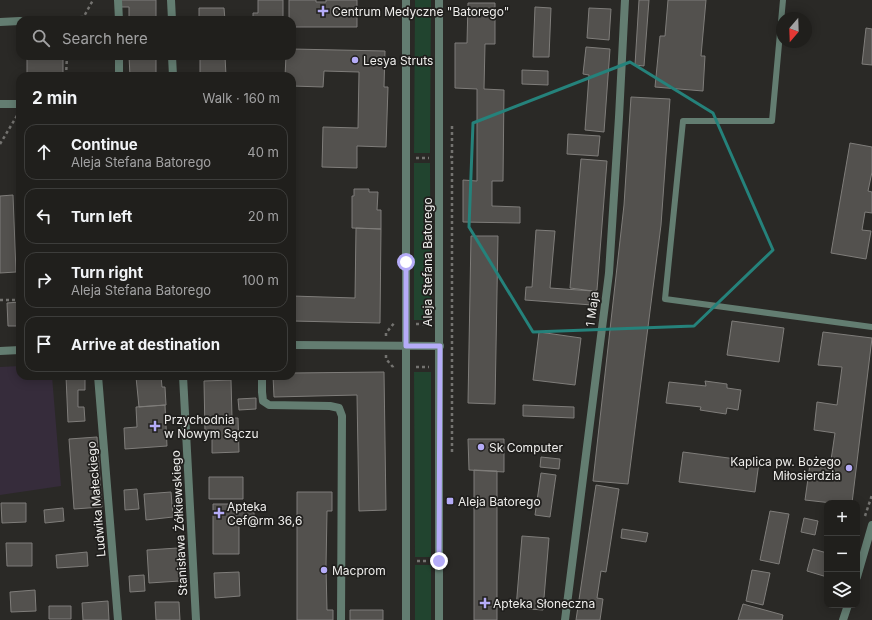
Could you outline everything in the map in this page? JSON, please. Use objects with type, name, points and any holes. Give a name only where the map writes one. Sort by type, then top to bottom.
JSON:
[{"type":"street","points":[[118,0],[118,16]]},
{"type":"street","points":[[172,0],[172,16]]},
{"type":"street","name":"Aleja Stefana Batorego","points":[[406,0],[406,620]]},
{"type":"street","name":"Aleja Stefana Batorego","points":[[439,0],[439,620]]},
{"type":"street","name":"1 Maja","points":[[565,620],[609,273],[625,0]]},
{"type":"street","points":[[0,22],[16,21]]},
{"type":"street","points":[[119,60],[119,72]]},
{"type":"street","points":[[172,60],[172,72]]},
{"type":"street","points":[[0,104],[16,104]]},
{"type":"street","points":[[296,345],[440,346]]},
{"type":"street","points":[[0,351],[16,350]]},
{"type":"street","name":"Ludwika Małeckiego","points":[[98,380],[118,620]]},
{"type":"street","name":"Stanisława Żółkiewskiego","points":[[183,380],[196,620]]},
{"type":"street","points":[[262,380],[263,401],[270,405],[330,406],[339,408],[342,416],[341,620]]},
{"type":"street","points":[[858,572],[872,525]]},
{"type":"street","points":[[843,620],[847,608]]},
{"type":"lane","points":[[783,0],[772,121],[683,121],[664,299],[872,327]]},
{"type":"path","points":[[84,16],[93,0]]},
{"type":"path","points":[[66,72],[67,60]]},
{"type":"path","points":[[0,144],[16,117]]},
{"type":"path","points":[[447,157],[452,158],[452,460]]},
{"type":"path","points":[[414,158],[431,158]]},
{"type":"path","points":[[0,300],[16,300]]},
{"type":"path","points":[[386,333],[394,324]]},
{"type":"path","points":[[415,324],[430,324]]},
{"type":"path","points":[[386,359],[393,367]]},
{"type":"path","points":[[414,367],[432,367]]},
{"type":"path","points":[[414,561],[431,561]]},
{"type":"highlighted area","points":[[630,62],[713,113],[773,250],[694,326],[533,332],[469,227],[473,123]]},
{"type":"shaded area","points":[[16,366],[16,380],[52,380],[61,486],[0,495],[0,367]]},
{"type":"green space","points":[[415,0],[431,0],[430,153],[414,153]]},
{"type":"green space","points":[[414,163],[430,163],[431,320],[414,320]]},
{"type":"green space","points":[[414,372],[431,372],[431,557],[415,557]]},
{"type":"green space","points":[[415,565],[431,565],[431,620],[415,620]]},
{"type":"building","points":[[121,0],[156,0],[156,16],[129,16],[129,7],[121,7]]},
{"type":"building","points":[[258,0],[283,0],[283,16],[253,16],[253,13],[258,13]]},
{"type":"building","name":"Centrum Medyczne \"Batorego\"","points":[[289,0],[316,0],[316,2],[326,2],[326,0],[357,0],[357,27],[296,27],[296,16],[289,16]]},
{"type":"building","points":[[639,0],[649,0],[644,66],[635,65]]},
{"type":"building","points":[[668,0],[706,0],[701,56],[705,56],[703,91],[655,87],[660,36],[665,36]]},
{"type":"building","points":[[468,3],[495,3],[495,44],[485,44],[484,89],[504,90],[503,181],[492,181],[492,206],[520,207],[520,223],[463,222],[463,180],[477,181],[477,89],[455,88],[455,43],[467,43]]},
{"type":"building","points":[[535,7],[551,8],[549,57],[533,57]]},
{"type":"building","points":[[199,8],[224,8],[225,16],[199,16]]},
{"type":"building","points":[[589,8],[611,9],[609,40],[587,38]]},
{"type":"building","points":[[866,28],[872,29],[872,65],[862,64]]},
{"type":"building","points":[[586,47],[610,49],[604,132],[585,130],[589,75],[583,74]]},
{"type":"building","points":[[296,49],[385,51],[384,87],[388,87],[386,147],[357,146],[357,168],[322,167],[323,127],[358,128],[359,72],[324,71],[323,87],[296,86],[296,72],[285,72],[286,60],[296,60]]},
{"type":"building","points":[[27,60],[63,60],[63,72],[27,72]]},
{"type":"building","points":[[129,60],[156,60],[156,72],[130,72]]},
{"type":"building","points":[[200,60],[225,60],[226,72],[200,72]]},
{"type":"building","points":[[522,70],[548,71],[548,85],[522,84]]},
{"type":"building","points":[[631,97],[670,99],[661,225],[628,484],[593,481],[624,205]]},
{"type":"building","points":[[568,134],[600,136],[598,156],[567,154]]},
{"type":"building","points":[[850,143],[872,147],[872,172],[868,191],[872,192],[872,213],[865,212],[862,230],[871,231],[866,259],[831,253]]},
{"type":"building","points":[[581,159],[607,161],[597,290],[593,291],[570,288]]},
{"type":"building","points":[[354,189],[369,189],[369,192],[378,192],[377,210],[381,210],[381,229],[352,228],[352,196],[354,196]]},
{"type":"building","points":[[13,195],[16,272],[0,273],[0,196]]},
{"type":"building","points":[[356,228],[381,229],[380,323],[296,321],[296,296],[355,298]]},
{"type":"building","points":[[536,230],[555,231],[550,288],[593,291],[592,305],[525,300],[526,287],[532,287]]},
{"type":"building","points":[[471,236],[498,236],[495,404],[468,403]]},
{"type":"building","points":[[16,302],[16,326],[8,326],[7,303]]},
{"type":"building","points":[[732,321],[784,328],[779,362],[727,355]]},
{"type":"building","points":[[539,332],[581,338],[575,385],[533,380]]},
{"type":"building","points":[[823,332],[872,338],[852,500],[824,500],[824,502],[805,500],[810,464],[830,467],[835,433],[814,430],[817,402],[837,405],[842,367],[818,365]]},
{"type":"building","points":[[384,372],[386,510],[359,511],[357,395],[274,397],[273,380],[296,380],[296,373]]},
{"type":"building","points":[[66,380],[85,380],[85,390],[78,390],[78,407],[84,407],[85,421],[68,422]]},
{"type":"building","points":[[136,380],[161,380],[162,387],[165,387],[166,405],[139,407]]},
{"type":"building","points":[[231,380],[232,418],[238,418],[239,452],[212,453],[212,433],[205,433],[204,381]]},
{"type":"building","points":[[705,381],[727,384],[727,388],[741,390],[738,410],[727,408],[726,414],[700,410],[701,407],[666,403],[669,382],[706,386]]},
{"type":"building","points":[[256,398],[256,409],[239,410],[238,399]]},
{"type":"building","points":[[165,405],[167,446],[125,449],[124,428],[137,427],[136,407]]},
{"type":"building","points":[[523,405],[574,407],[574,418],[523,416]]},
{"type":"building","points":[[97,437],[102,507],[74,509],[69,439]]},
{"type":"building","points":[[468,439],[504,439],[504,472],[469,470]]},
{"type":"building","points":[[683,452],[759,462],[755,492],[679,482]]},
{"type":"building","points":[[541,457],[560,459],[559,469],[540,467]]},
{"type":"building","points":[[474,470],[497,471],[497,620],[474,620]]},
{"type":"building","points":[[541,473],[556,475],[550,517],[535,515]]},
{"type":"building","points":[[209,477],[243,477],[243,499],[209,499]]},
{"type":"building","points":[[596,485],[619,489],[606,572],[601,571],[597,598],[603,599],[600,620],[576,620]]},
{"type":"building","points":[[137,489],[139,509],[125,510],[124,490]]},
{"type":"building","points":[[171,492],[173,517],[146,520],[144,494]]},
{"type":"building","points":[[297,492],[332,492],[332,511],[327,511],[326,567],[327,610],[333,610],[333,620],[297,620]]},
{"type":"building","points":[[1,503],[26,503],[26,522],[2,523]]},
{"type":"building","points":[[213,504],[254,504],[254,523],[239,523],[239,554],[213,554]]},
{"type":"building","points":[[63,508],[64,521],[45,523],[44,510]]},
{"type":"building","points":[[770,511],[789,514],[779,564],[760,560]]},
{"type":"building","points":[[804,518],[818,521],[815,535],[801,532]]},
{"type":"building","points":[[622,529],[648,533],[646,542],[621,538]]},
{"type":"building","points":[[522,536],[549,538],[543,610],[516,608]]},
{"type":"building","points":[[6,543],[32,543],[32,566],[7,566]]},
{"type":"building","points":[[178,548],[180,581],[149,583],[147,550]]},
{"type":"building","points":[[813,549],[824,552],[824,576],[807,571]]},
{"type":"building","points":[[87,552],[88,566],[57,568],[56,555]]},
{"type":"building","points":[[752,570],[770,573],[763,605],[746,601]]},
{"type":"building","points":[[239,572],[240,596],[215,598],[214,573]]},
{"type":"building","points":[[144,575],[145,591],[130,592],[129,576]]},
{"type":"building","points":[[35,590],[36,611],[11,612],[10,592]]},
{"type":"building","points":[[108,601],[109,620],[83,620],[82,603]]},
{"type":"building","points":[[155,602],[179,602],[180,620],[156,620]]},
{"type":"building","points":[[743,604],[783,615],[782,620],[738,620]]},
{"type":"building","points":[[49,606],[71,606],[71,619],[49,619]]},
{"type":"building","points":[[350,610],[383,610],[383,620],[350,620]]},
{"type":"place","name":"Centrum Medyczne \"Batorego\"","points":[[323,11]]},
{"type":"place","name":"Lesya Struts","points":[[355,60]]},
{"type":"place","name":"Przychodnia w Nowym Sączu","points":[[155,426]]},
{"type":"place","name":"Sk Computer","points":[[481,447]]},
{"type":"place","name":"Kaplica pw. Bożego Miłosierdzia","points":[[849,468]]},
{"type":"place","name":"Aleja Batorego","points":[[450,501]]},
{"type":"place","name":"Apteka Cef@rm 36,6","points":[[219,513]]},
{"type":"place","name":"Macprom","points":[[324,570]]},
{"type":"place","name":"Apteka Słoneczna","points":[[485,603]]},
{"type":"route","points":[[406,262],[406,346],[440,346],[439,561]]}]
